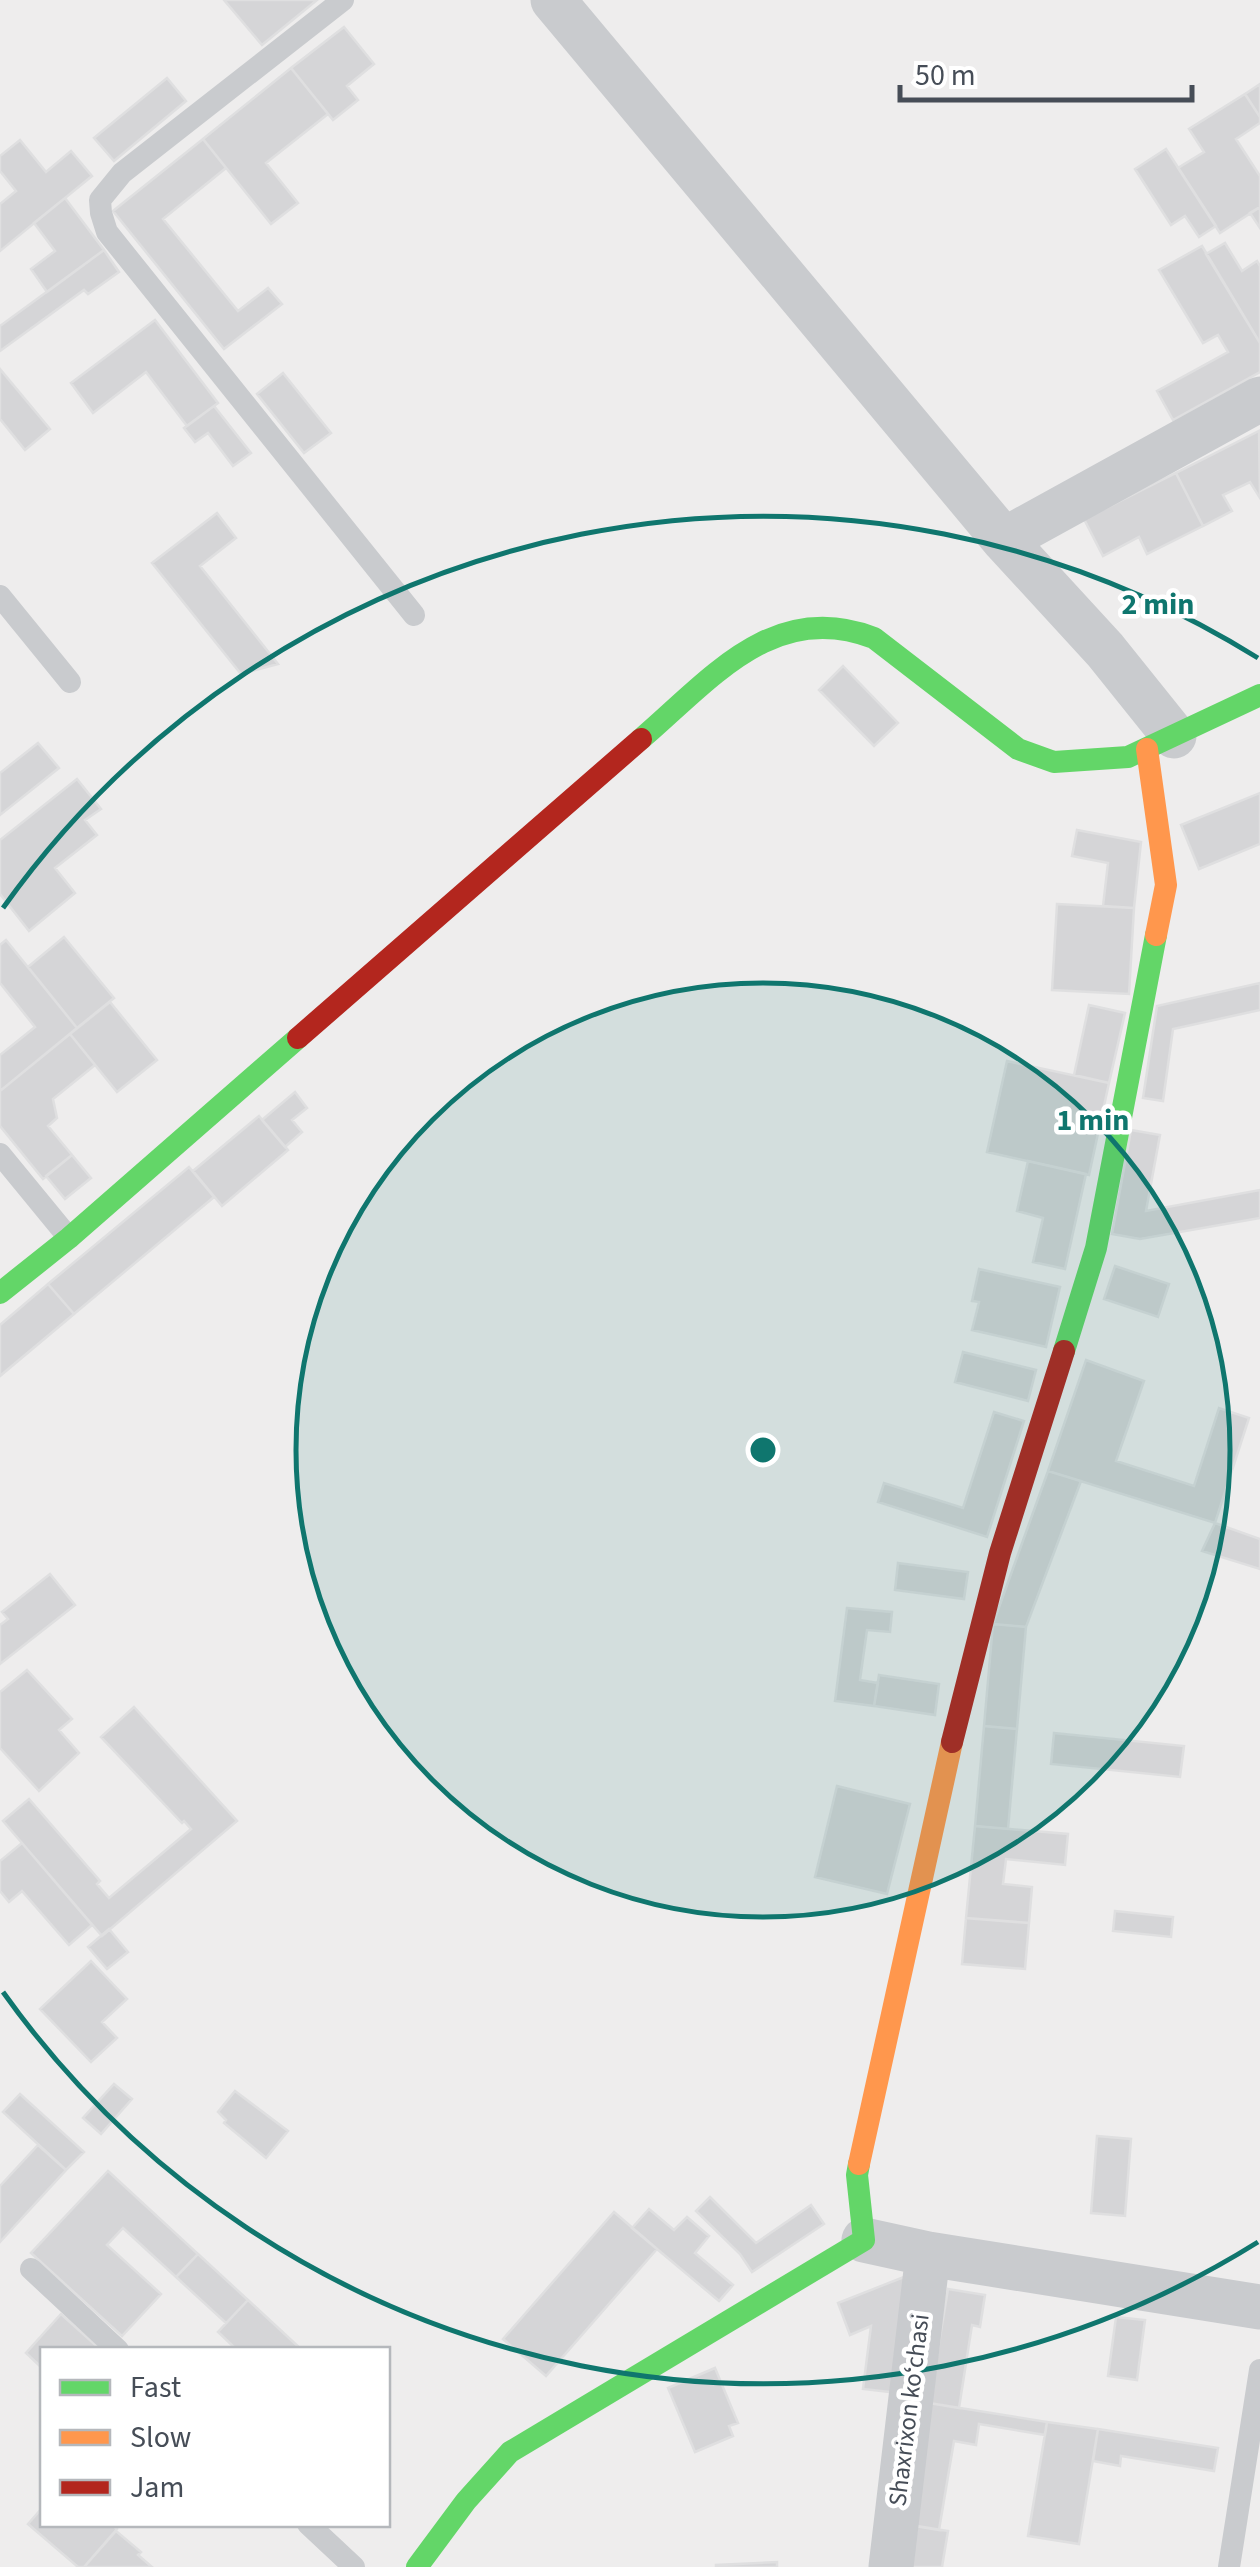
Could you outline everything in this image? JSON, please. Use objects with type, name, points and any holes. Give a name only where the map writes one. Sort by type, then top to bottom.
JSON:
[{"type":"street","points":[[553,0],[1004,540],[1104,650],[1161,743],[1166,884],[1141,1024],[1096,1248],[1000,1552],[962,1699],[857,2175],[864,2240]]},
{"type":"street","points":[[1004,540],[1260,398]]},
{"type":"street","points":[[0,1293],[69,1238],[730,662],[764,640],[792,628],[849,626],[874,638],[1018,749],[1054,762],[1128,758],[1260,696]]},
{"type":"street","points":[[417,2567],[510,2452],[864,2240],[1260,2308]]},
{"type":"street","name":"Shaxrixon koʻchasi","points":[[890,2567],[928,2254]]},
{"type":"lane","points":[[343,0],[122,173],[100,200],[101,213],[108,232],[414,614]]},
{"type":"lane","points":[[0,596],[70,682]]},
{"type":"lane","points":[[0,1154],[69,1238]]},
{"type":"lane","points":[[31,2269],[115,2347]]},
{"type":"lane","points":[[1229,2567],[1260,2370]]},
{"type":"lane","points":[[311,2527],[354,2567]]},
{"type":"building","points":[[224,0],[317,0],[262,45]]},
{"type":"building","points":[[344,27],[374,64],[347,86],[358,100],[333,120],[291,68]]},
{"type":"building","points":[[291,68],[328,114],[266,163],[298,203],[271,224],[203,139]]},
{"type":"building","points":[[167,78],[186,101],[114,161],[94,138]]},
{"type":"building","points":[[1260,84],[1260,117],[1245,94]]},
{"type":"building","points":[[1245,94],[1260,123],[1236,139],[1260,176],[1260,207],[1220,233],[1178,168],[1204,152],[1189,129]]},
{"type":"building","points":[[203,139],[226,168],[163,219],[238,311],[268,288],[282,304],[224,349],[113,211]]},
{"type":"building","points":[[20,140],[46,172],[71,151],[92,176],[0,251],[0,204],[16,191],[0,171],[0,156]]},
{"type":"building","points":[[1166,149],[1216,226],[1199,237],[1185,216],[1171,225],[1135,169]]},
{"type":"building","points":[[65,198],[104,250],[47,292],[31,269],[55,251],[34,223]]},
{"type":"building","points":[[1260,207],[1260,228],[1250,213]]},
{"type":"building","points":[[1225,243],[1242,271],[1257,261],[1260,266],[1260,343],[1206,254]]},
{"type":"building","points":[[1202,246],[1260,343],[1260,372],[1173,420],[1157,391],[1228,352],[1218,335],[1203,343],[1159,270]]},
{"type":"building","points":[[104,250],[119,272],[88,294],[84,290],[0,351],[0,326]]},
{"type":"building","points":[[155,320],[218,403],[187,426],[146,372],[93,413],[71,383]]},
{"type":"building","points":[[0,369],[50,429],[25,450],[0,419]]},
{"type":"building","points":[[283,373],[331,433],[304,453],[257,394]]},
{"type":"building","points":[[214,406],[251,453],[233,466],[208,433],[195,442],[184,428]]},
{"type":"building","points":[[1259,431],[1260,498],[1250,482],[1223,495],[1232,511],[1203,526],[1176,473]]},
{"type":"building","points":[[1176,473],[1203,526],[1147,554],[1139,537],[1103,556],[1084,519]]},
{"type":"building","points":[[217,513],[236,538],[200,566],[278,664],[241,674],[152,563]]},
{"type":"building","points":[[843,666],[898,723],[874,746],[819,690]]},
{"type":"building","points":[[38,743],[59,768],[0,815],[0,773]]},
{"type":"building","points":[[77,779],[101,809],[85,820],[97,835],[55,868],[75,893],[29,931],[0,894],[0,840]]},
{"type":"building","points":[[1260,793],[1260,844],[1199,869],[1181,825]]},
{"type":"building","points":[[1077,830],[1141,842],[1134,908],[1103,906],[1108,863],[1072,856]]},
{"type":"building","points":[[1057,904],[1134,908],[1129,994],[1052,990]]},
{"type":"building","points":[[64,937],[114,998],[77,1028],[28,967]]},
{"type":"building","points":[[6,940],[77,1028],[0,1091],[0,1055],[35,1027],[0,983],[0,945]]},
{"type":"building","points":[[1260,983],[1260,1010],[1173,1029],[1163,1101],[1143,1098],[1157,1006]]},
{"type":"building","points":[[110,1002],[157,1060],[117,1092],[70,1034]]},
{"type":"building","points":[[1089,1005],[1125,1013],[1109,1083],[1074,1075]]},
{"type":"building","points":[[70,1034],[95,1065],[53,1099],[57,1118],[48,1126],[72,1155],[43,1179],[0,1126],[0,1091]]},
{"type":"building","points":[[1007,1061],[1109,1083],[1089,1175],[987,1152]]},
{"type":"building","points":[[295,1092],[307,1108],[292,1120],[302,1132],[285,1147],[262,1120]]},
{"type":"building","points":[[259,1116],[288,1150],[222,1206],[193,1171]]},
{"type":"building","points":[[1131,1130],[1160,1135],[1146,1211],[1260,1190],[1260,1218],[1140,1239],[1112,1234]]},
{"type":"building","points":[[72,1155],[91,1178],[65,1199],[46,1176]]},
{"type":"building","points":[[1028,1161],[1086,1174],[1065,1269],[1033,1262],[1043,1218],[1017,1211]]},
{"type":"building","points":[[189,1167],[214,1197],[74,1314],[48,1284]]},
{"type":"building","points":[[1115,1266],[1169,1284],[1158,1317],[1104,1299]]},
{"type":"building","points":[[979,1269],[1060,1287],[1046,1347],[972,1330],[979,1302],[972,1301]]},
{"type":"building","points":[[48,1284],[74,1314],[0,1376],[0,1325]]},
{"type":"building","points":[[963,1352],[1036,1370],[1028,1401],[955,1382]]},
{"type":"building","points":[[1086,1360],[1144,1381],[1116,1461],[1194,1486],[1219,1408],[1249,1418],[1215,1523],[1048,1471]]},
{"type":"building","points":[[994,1412],[1024,1421],[987,1537],[878,1502],[884,1483],[963,1508]]},
{"type":"building","points":[[1048,1471],[1081,1481],[1026,1627],[993,1624]]},
{"type":"building","points":[[1215,1523],[1260,1539],[1260,1569],[1202,1551]]},
{"type":"building","points":[[898,1563],[968,1572],[964,1599],[895,1590]]},
{"type":"building","points":[[50,1574],[75,1605],[0,1664],[0,1625],[8,1619],[2,1612]]},
{"type":"building","points":[[847,1608],[892,1612],[890,1632],[867,1630],[860,1680],[878,1683],[874,1706],[835,1701]]},
{"type":"building","points":[[993,1624],[1026,1627],[1017,1729],[984,1726]]},
{"type":"building","points":[[27,1670],[72,1719],[59,1730],[79,1753],[39,1791],[0,1748],[0,1692]]},
{"type":"building","points":[[879,1675],[939,1684],[935,1715],[874,1706]]},
{"type":"building","points":[[134,1707],[237,1821],[102,1936],[3,1821],[29,1799],[100,1881],[97,1884],[109,1898],[191,1829],[101,1737]]},
{"type":"building","points":[[984,1726],[1017,1729],[1008,1829],[975,1826]]},
{"type":"building","points":[[1054,1733],[1184,1746],[1180,1777],[1051,1764]]},
{"type":"building","points":[[837,1786],[910,1804],[887,1894],[815,1877]]},
{"type":"building","points":[[975,1826],[1068,1834],[1065,1865],[1006,1859],[1003,1884],[1032,1887],[1029,1923],[966,1918]]},
{"type":"building","points":[[22,1843],[92,1925],[69,1945],[22,1891],[9,1902],[0,1891],[0,1861]]},
{"type":"building","points":[[1115,1911],[1173,1917],[1171,1937],[1113,1931]]},
{"type":"building","points":[[966,1918],[1029,1923],[1025,1969],[962,1964]]},
{"type":"building","points":[[109,1929],[128,1952],[107,1969],[88,1947]]},
{"type":"building","points":[[91,1961],[127,1999],[102,2022],[117,2038],[91,2062],[40,2009]]},
{"type":"building","points":[[114,2084],[132,2099],[101,2134],[83,2118]]},
{"type":"building","points":[[235,2091],[288,2131],[266,2158],[224,2123],[226,2120],[218,2112]]},
{"type":"building","points":[[20,2094],[84,2152],[66,2170],[3,2112]]},
{"type":"building","points":[[1097,2136],[1131,2139],[1125,2216],[1091,2213]]},
{"type":"building","points":[[38,2145],[66,2170],[0,2242],[0,2186]]},
{"type":"building","points":[[108,2171],[198,2254],[176,2277],[123,2228],[107,2245],[161,2294],[122,2336],[31,2253]]},
{"type":"building","points":[[710,2197],[756,2243],[811,2205],[824,2224],[752,2272],[740,2254],[696,2211]]},
{"type":"building","points":[[649,2209],[674,2230],[687,2217],[709,2236],[695,2253],[733,2285],[719,2301],[632,2228]]},
{"type":"building","points":[[614,2212],[657,2249],[546,2376],[503,2339]]},
{"type":"building","points":[[198,2254],[248,2300],[226,2323],[176,2277]]},
{"type":"building","points":[[914,2273],[899,2393],[863,2389],[871,2326],[850,2335],[838,2303]]},
{"type":"building","points":[[948,2289],[985,2295],[980,2327],[972,2325],[959,2408],[929,2403]]},
{"type":"building","points":[[248,2300],[299,2347],[234,2347],[218,2332]]},
{"type":"building","points":[[61,2314],[98,2347],[40,2347],[40,2366],[26,2353]]},
{"type":"building","points":[[1116,2317],[1145,2320],[1137,2380],[1108,2376]]},
{"type":"building","points":[[715,2368],[738,2423],[729,2426],[733,2436],[695,2452],[668,2388]]},
{"type":"building","points":[[929,2403],[1047,2422],[1045,2435],[979,2424],[976,2445],[954,2441],[939,2530],[909,2525]]},
{"type":"building","points":[[1047,2422],[1098,2429],[1079,2544],[1028,2536]]},
{"type":"building","points":[[1098,2429],[1218,2448],[1214,2471],[1121,2456],[1120,2466],[1093,2461]]},
{"type":"building","points":[[40,2510],[40,2527],[117,2529],[84,2567],[78,2567],[28,2524]]},
{"type":"building","points":[[917,2526],[948,2531],[942,2567],[911,2567]]},
{"type":"building","points":[[116,2531],[141,2552],[138,2555],[152,2567],[84,2567]]},
{"type":"building","points":[[777,2562],[777,2567],[716,2567],[716,2565]]},
{"type":"traffic: fast","points":[[641,739],[746,651],[805,629],[838,629],[874,638],[1018,749],[1054,762],[1128,757],[1260,695]]},
{"type":"traffic: fast","points":[[1064,1351],[1096,1248],[1156,935]]},
{"type":"traffic: fast","points":[[0,1293],[69,1238],[298,1038]]},
{"type":"traffic: fast","points":[[417,2567],[466,2501],[510,2452],[864,2240],[859,2164]]},
{"type":"traffic: slow","points":[[1147,749],[1166,885],[1156,935]]},
{"type":"traffic: slow","points":[[859,2164],[952,1742]]},
{"type":"traffic: jam","points":[[298,1038],[641,739]]},
{"type":"traffic: jam","points":[[952,1742],[1000,1553],[1064,1351]]}]
